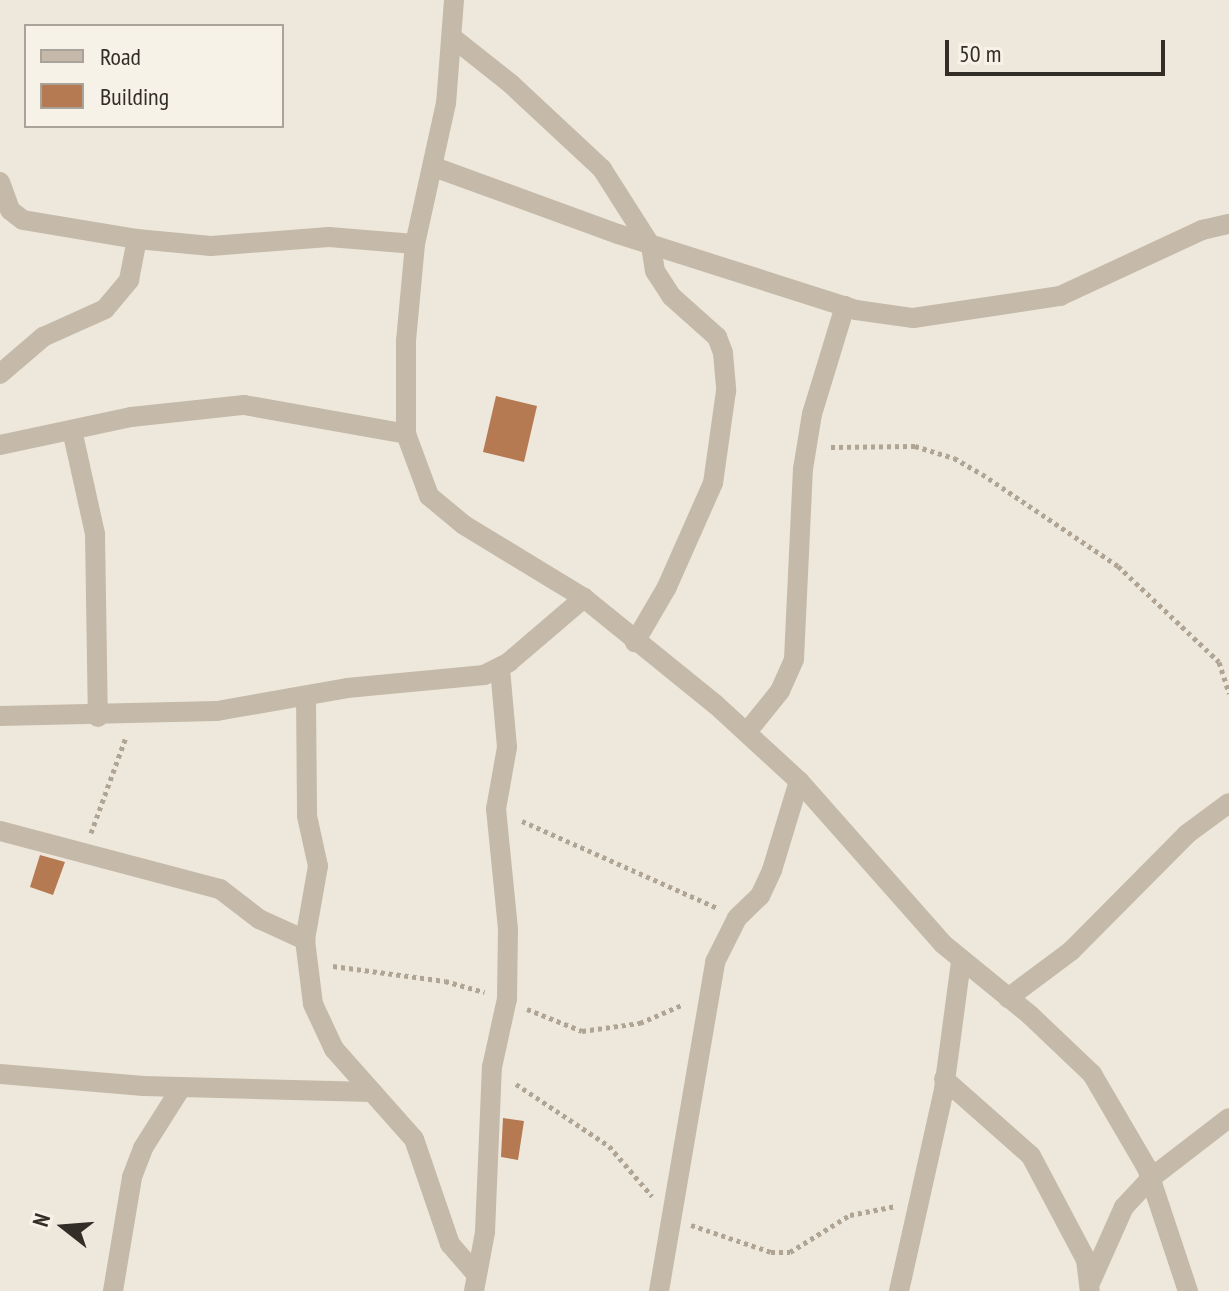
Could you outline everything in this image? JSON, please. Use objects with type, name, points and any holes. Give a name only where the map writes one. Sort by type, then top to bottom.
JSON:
[{"type":"street","points":[[454,0],[453,38],[434,167],[415,244],[406,341],[406,434],[429,496],[464,525],[584,598],[747,732],[799,781],[961,961],[1008,998],[1092,1074],[1121,1116],[1151,1178],[1188,1291]]},
{"type":"street","points":[[453,38],[511,84],[602,169],[651,246],[655,271],[671,296],[717,337],[723,353],[726,391],[713,483],[667,587],[635,642]]},
{"type":"street","points":[[434,167],[651,246],[845,306],[913,318],[1037,302],[1082,287],[1202,230],[1229,224]]},
{"type":"street","points":[[0,182],[10,210],[23,220],[137,239],[211,246],[329,237],[415,244]]},
{"type":"street","points":[[0,374],[43,337],[92,317],[115,300],[129,280],[137,239]]},
{"type":"street","points":[[747,732],[780,691],[794,659],[806,450],[845,306]]},
{"type":"street","points":[[0,445],[131,417],[244,405],[406,434]]},
{"type":"street","points":[[72,430],[95,534],[98,717]]},
{"type":"street","points":[[0,716],[98,717],[217,711],[306,696],[479,676],[500,669],[584,598]]},
{"type":"street","points":[[475,1282],[485,1232],[492,1067],[507,999],[508,929],[496,809],[507,747],[500,669]]},
{"type":"street","points":[[306,696],[307,816],[318,866],[305,940],[305,963],[313,1004],[334,1049],[414,1139],[450,1244],[475,1282]]},
{"type":"street","points":[[659,1291],[707,996],[722,942],[741,914],[760,896],[772,870],[799,781]]},
{"type":"street","points":[[1008,998],[1071,951],[1187,834],[1229,803]]},
{"type":"street","points":[[0,831],[82,857],[167,872],[220,889],[259,919],[305,940]]},
{"type":"street","points":[[899,1291],[944,1079],[961,961]]},
{"type":"street","points":[[0,1074],[181,1088],[372,1092]]},
{"type":"street","points":[[944,1079],[1031,1156],[1086,1260],[1090,1288]]},
{"type":"street","points":[[113,1291],[132,1177],[143,1148],[181,1088]]},
{"type":"street","points":[[1090,1288],[1118,1217],[1151,1178],[1229,1118]]},
{"type":"path","points":[[806,450],[893,443],[934,450],[973,469],[1118,566],[1219,662],[1229,693]]},
{"type":"path","points":[[82,857],[135,714]]},
{"type":"path","points":[[496,809],[709,906],[741,914]]},
{"type":"path","points":[[305,963],[445,981],[507,999],[582,1031],[640,1023],[707,996]]},
{"type":"path","points":[[492,1067],[609,1146],[672,1224],[712,1229],[771,1252],[790,1252],[850,1215],[903,1206],[920,1198]]},
{"type":"building","points":[[496,396],[537,406],[524,462],[483,452]]},
{"type":"building","points":[[40,855],[65,862],[53,895],[30,887]]},
{"type":"building","points":[[503,1118],[524,1121],[518,1160],[501,1157]]}]
